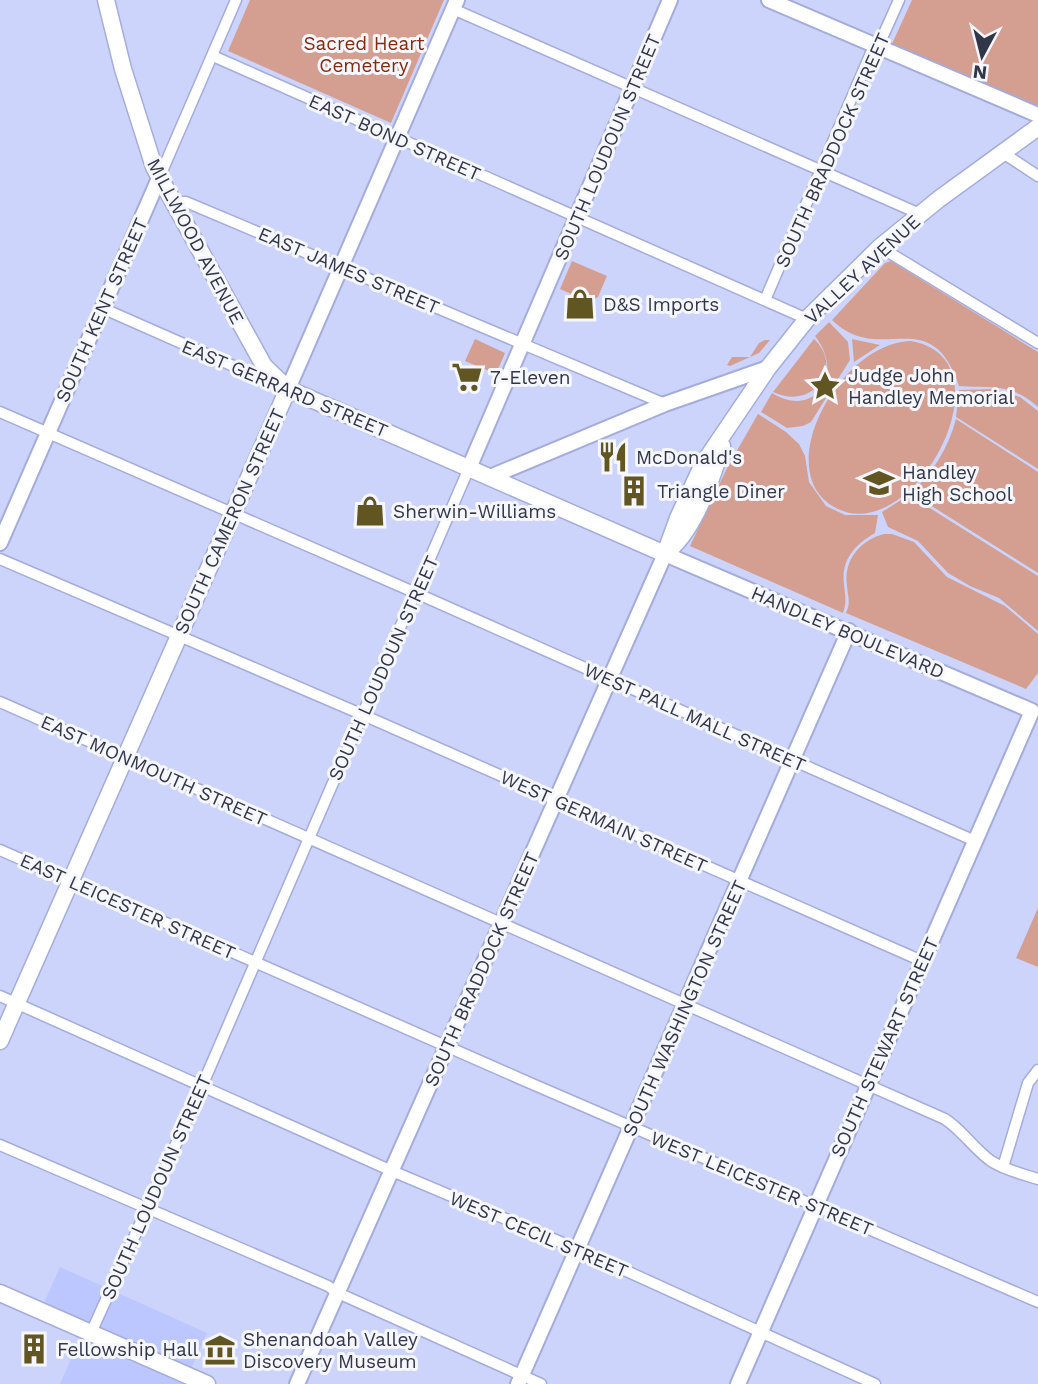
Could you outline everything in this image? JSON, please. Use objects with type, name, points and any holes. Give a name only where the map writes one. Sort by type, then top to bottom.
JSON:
[{"type":"main road","name":"MILLWOOD AVENUE","points":[[106,0],[138,121],[154,167],[264,366],[288,389]]},
{"type":"main road","name":"VALLEY AVENUE","points":[[768,368],[807,318],[880,247],[1038,127]]},
{"type":"main road","name":"SOUTH BRADDOCK STREET","points":[[665,554],[694,482],[768,368]]},
{"type":"main road","name":"EAST GERRARD STREET","points":[[288,389],[665,554]]},
{"type":"main road","name":"SOUTH CAMERON STREET","points":[[0,1041],[288,389]]},
{"type":"main road","points":[[0,1293],[207,1384]]},
{"type":"street","name":"SOUTH KENT STREET","points":[[0,543],[236,0]]},
{"type":"street","name":"SOUTH LOUDOUN STREET","points":[[91,1334],[416,593],[670,0]]},
{"type":"street","points":[[769,0],[1038,115]]},
{"type":"street","name":"SOUTH BRADDOCK STREET","points":[[765,300],[871,53],[878,47],[900,0]]},
{"type":"street","points":[[455,5],[632,88],[920,214]]},
{"type":"street","name":"SOUTH CAMERON STREET","points":[[288,389],[455,5]]},
{"type":"street","name":"EAST BOND STREET","points":[[213,56],[807,318]]},
{"type":"street","points":[[1003,153],[1038,176]]},
{"type":"street","name":"EAST JAMES STREET","points":[[175,202],[186,202],[665,404]]},
{"type":"street","points":[[880,247],[1038,343]]},
{"type":"street","name":"EAST GERRARD STREET","points":[[102,308],[288,389]]},
{"type":"street","points":[[490,477],[665,404],[768,368]]},
{"type":"street","name":"WEST PALL MALL STREET","points":[[0,412],[975,841]]},
{"type":"street","name":"SOUTH BRADDOCK STREET","points":[[298,1384],[665,554]]},
{"type":"street","name":"HANDLEY BOULEVARD","points":[[665,554],[849,631],[1036,714]]},
{"type":"street","name":"WEST GERMAIN STREET","points":[[0,559],[922,961]]},
{"type":"street","name":"SOUTH WASHINGTON STREET","points":[[520,1380],[849,631]]},
{"type":"street","name":"EAST MONMOUTH STREET","points":[[0,702],[945,1119],[964,1133],[990,1160],[1038,1180]]},
{"type":"street","name":"SOUTH STEWART STREET","points":[[737,1384],[975,841],[1036,714]]},
{"type":"street","name":"EAST LEICESTER STREET","points":[[0,850],[255,962]]},
{"type":"street","name":"WEST LEICESTER STREET","points":[[255,962],[1038,1302]]},
{"type":"street","name":"WEST CECIL STREET","points":[[0,996],[392,1171],[577,1249],[875,1384]]},
{"type":"street","points":[[1003,1167],[1028,1083],[1038,1070]]},
{"type":"street","points":[[0,1145],[328,1286],[520,1380],[541,1384]]},
{"type":"shaded area","points":[[60,1267],[207,1333],[184,1384],[60,1384],[86,1325],[43,1305]]},
{"type":"green space","name":"Sacred Heart Cemetery","points":[[250,0],[444,0],[391,123],[228,51]]},
{"type":"green space","points":[[912,0],[1038,0],[1038,110],[891,46]]},
{"type":"green space","points":[[572,261],[607,276],[598,297],[589,302],[560,289]]},
{"type":"green space","points":[[891,261],[1038,352],[1038,407],[1009,390],[959,386],[947,360],[934,346],[919,340],[868,338],[850,333],[832,320],[885,263]]},
{"type":"green space","points":[[829,322],[848,342],[850,360],[811,422],[787,428],[761,412],[772,393],[787,400],[801,401],[812,397],[821,389],[826,378],[827,365],[824,351],[815,336]]},
{"type":"green space","points":[[475,339],[505,353],[496,374],[465,361]]},
{"type":"green space","points":[[814,339],[823,350],[826,362],[825,374],[820,384],[800,396],[773,392]]},
{"type":"green space","points":[[852,339],[880,345],[854,362]]},
{"type":"green space","points":[[770,340],[759,353],[730,366],[727,365],[732,357],[750,357],[759,343]]},
{"type":"green space","points":[[911,341],[941,355],[954,380],[953,413],[941,447],[921,478],[895,502],[866,513],[836,508],[817,491],[809,467],[811,440],[821,412],[838,385],[860,363],[885,347]]},
{"type":"green space","points":[[994,389],[1020,397],[1038,411],[1038,469],[956,417],[959,390]]},
{"type":"green space","points":[[758,414],[799,444],[805,456],[809,482],[826,506],[845,515],[878,515],[875,533],[861,543],[847,560],[843,613],[690,546],[727,468]]},
{"type":"green space","points":[[956,419],[1038,472],[1038,573],[911,493],[939,459]]},
{"type":"green space","points":[[909,495],[1038,576],[1038,631],[999,598],[948,573],[918,541],[888,527],[882,512]]},
{"type":"green space","points":[[884,534],[914,542],[947,577],[1005,606],[1038,634],[1038,673],[1026,689],[846,613],[849,603],[846,577],[851,560],[861,546]]},
{"type":"green space","points":[[1038,908],[1038,967],[1016,958]]},
{"type":"place","name":"D&S Imports","points":[[580,304]]},
{"type":"place","name":"7-Eleven","points":[[467,377]]},
{"type":"place","name":"Judge John Handley Memorial","points":[[825,386]]},
{"type":"place","name":"McDonald's","points":[[613,457]]},
{"type":"place","name":"Handley High School","points":[[879,483]]},
{"type":"place","name":"Triangle Diner","points":[[634,491]]},
{"type":"place","name":"Sherwin-Williams","points":[[370,511]]},
{"type":"place","name":"Fellowship Hall","points":[[34,1349]]},
{"type":"place","name":"Shenandoah Valley Discovery Museum","points":[[220,1350]]}]
